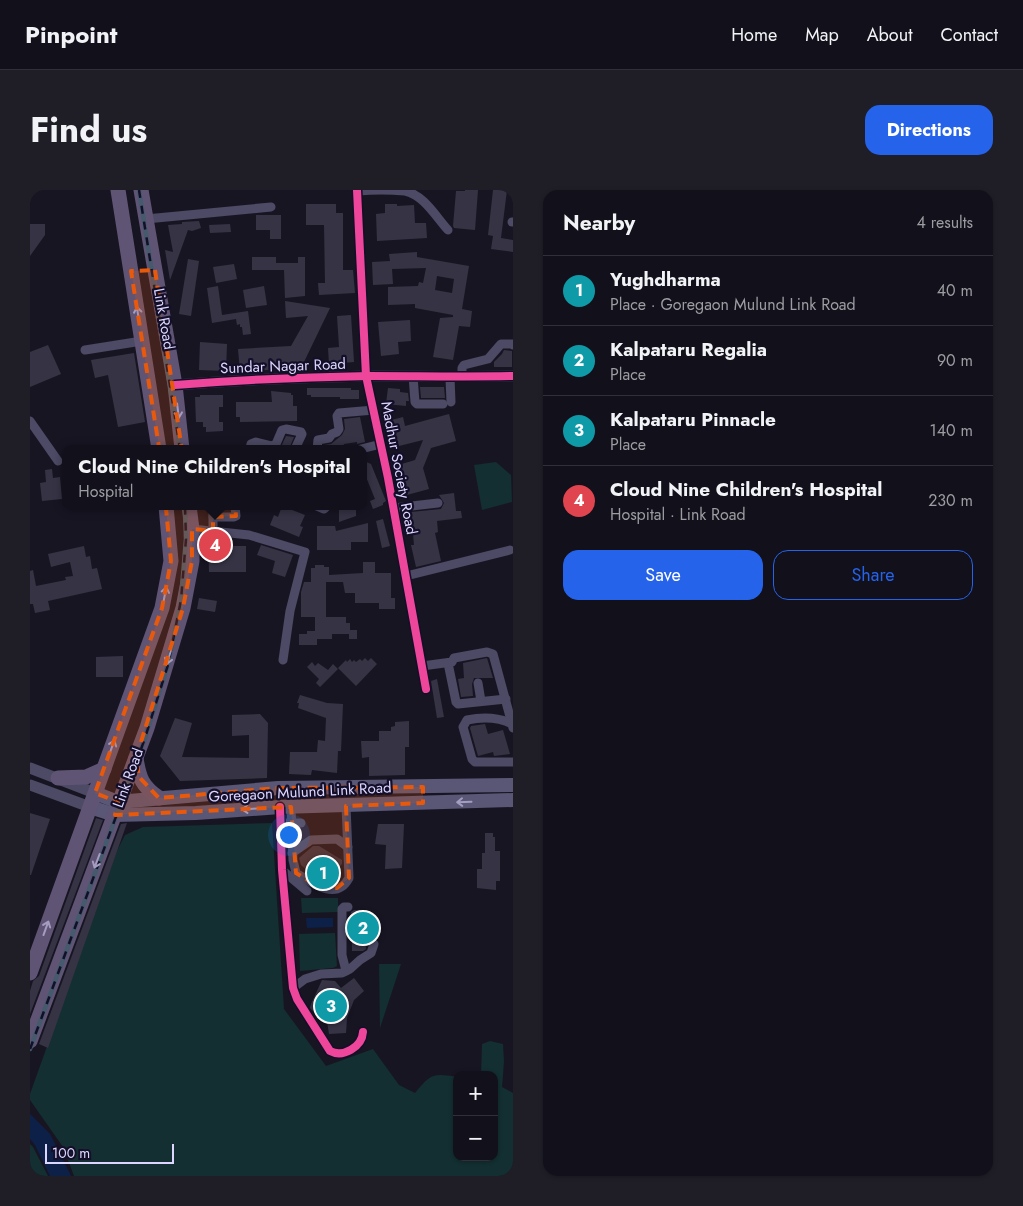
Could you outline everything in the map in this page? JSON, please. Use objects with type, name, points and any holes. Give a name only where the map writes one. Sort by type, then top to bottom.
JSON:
[{"type":"main road","name":"Link Road","points":[[118,190],[158,445]]},
{"type":"main road","name":"Link Road","points":[[142,190],[175,385],[182,445]]},
{"type":"main road","points":[[131,271],[155,270]]},
{"type":"main road","name":"Link Road","points":[[30,973],[162,608],[171,561],[166,510]]},
{"type":"main road","name":"Link Road","points":[[30,1041],[147,728],[184,608],[192,561],[192,529],[190,510]]},
{"type":"main road","points":[[136,758],[139,777],[145,786],[159,798]]},
{"type":"main road","points":[[58,778],[86,777],[104,769]]},
{"type":"main road","name":"Goregaon Mulund Link Road","points":[[116,809],[159,798],[278,788],[513,785]]},
{"type":"main road","points":[[423,786],[423,803]]},
{"type":"main road","points":[[92,800],[116,809]]},
{"type":"main road","name":"Goregaon Mulund Link Road","points":[[116,809],[196,813],[285,807],[513,800]]},
{"type":"street","points":[[358,190],[404,190],[412,193],[421,199],[448,230]]},
{"type":"street","name":"Madhur Society Road","points":[[358,190],[366,376],[394,508],[426,689]]},
{"type":"street","points":[[146,219],[271,207]]},
{"type":"street","points":[[85,350],[142,341]]},
{"type":"street","points":[[413,376],[415,402],[417,404],[447,403],[456,378],[464,365],[488,359],[502,344],[513,345]]},
{"type":"street","name":"Sundar Nagar Road","points":[[175,385],[366,376],[456,378],[513,376]]},
{"type":"street","points":[[317,445],[318,440],[329,438],[337,432],[339,429],[337,416],[339,413],[374,410]]},
{"type":"street","points":[[30,421],[58,461]]},
{"type":"street","points":[[274,445],[282,430],[286,429],[301,432],[302,434],[297,445]]},
{"type":"street","points":[[251,445],[256,442],[268,445]]},
{"type":"street","points":[[367,448],[381,444]]},
{"type":"street","points":[[394,508],[438,502]]},
{"type":"street","points":[[213,510],[213,531]]},
{"type":"street","points":[[213,517],[234,518],[236,516],[235,510]]},
{"type":"street","points":[[192,529],[249,535],[305,552],[290,611],[283,660]]},
{"type":"street","points":[[406,576],[510,550]]},
{"type":"street","points":[[422,666],[448,663],[452,662],[454,658],[487,652],[494,654],[513,728]]},
{"type":"street","points":[[448,663],[458,704],[506,699]]},
{"type":"street","points":[[478,683],[481,701]]},
{"type":"street","points":[[512,724],[507,721],[482,717],[467,720],[463,727],[472,759],[475,762],[513,762]]},
{"type":"street","points":[[30,768],[58,778],[92,800]]},
{"type":"street","points":[[52,793],[58,778]]},
{"type":"street","points":[[30,785],[52,793],[92,800]]},
{"type":"street","points":[[285,807],[290,823],[290,851],[296,873],[322,888],[337,888],[346,883],[349,878],[346,806]]},
{"type":"street","points":[[290,823],[282,870],[293,988],[297,999],[330,1051],[335,1054],[341,1054],[358,1046],[363,1039],[363,1032]]},
{"type":"street","points":[[290,851],[311,840],[337,839],[348,847]]},
{"type":"street","points":[[282,870],[307,891]]},
{"type":"street","points":[[346,971],[342,956],[342,909],[348,907]]},
{"type":"street","points":[[293,988],[305,979],[320,974],[336,974],[346,971],[371,954],[374,944]]},
{"type":"highlighted area","points":[[155,270],[186,477],[233,481],[236,516],[213,517],[213,531],[192,529],[192,561],[183,608],[136,758],[139,777],[159,798],[278,788],[423,787],[423,803],[346,806],[349,878],[337,888],[321,888],[296,873],[291,807],[115,815],[118,802],[95,793],[162,608],[171,561],[162,466],[131,271]]},
{"type":"green space","points":[[496,462],[511,475],[512,502],[482,510],[474,465]]},
{"type":"green space","points":[[272,823],[284,1009],[326,1066],[373,1049],[399,1085],[415,1093],[433,1076],[453,1076],[453,1161],[498,1161],[498,1071],[481,1071],[482,1044],[490,1041],[503,1044],[502,1087],[513,1093],[513,1176],[74,1176],[63,1147],[30,1100],[30,1094],[117,851],[125,835],[143,827]]},
{"type":"green space","points":[[301,898],[338,898],[338,912],[302,913]]},
{"type":"green space","points":[[335,933],[337,966],[300,971],[299,934]]},
{"type":"green space","points":[[379,964],[401,964],[380,1028]]},
{"type":"green space","points":[[30,1144],[33,1147],[48,1176],[30,1176]]},
{"type":"water","points":[[306,918],[333,918],[333,927],[307,928]]},
{"type":"water","points":[[30,1114],[50,1134],[71,1176],[50,1176],[35,1145],[30,1139]]},
{"type":"building","points":[[478,190],[475,230],[454,228],[453,226],[456,191]]},
{"type":"building","points":[[493,190],[507,190],[501,238],[513,240],[513,252],[491,249],[493,236],[488,235]]},
{"type":"building","points":[[306,204],[336,204],[336,213],[343,213],[343,270],[353,270],[355,293],[319,295],[318,283],[325,283],[324,225],[306,225]]},
{"type":"building","points":[[385,204],[397,204],[397,206],[414,205],[415,223],[426,223],[427,238],[377,241],[376,214],[385,213]]},
{"type":"building","points":[[256,215],[281,215],[281,239],[270,239],[270,230],[256,230]]},
{"type":"building","points":[[199,221],[201,228],[192,231],[188,230],[170,280],[165,250],[173,252],[168,225]]},
{"type":"building","points":[[30,224],[45,224],[45,235],[30,256]]},
{"type":"building","points":[[230,224],[231,232],[210,233],[209,225]]},
{"type":"building","points":[[417,252],[417,257],[469,266],[462,309],[472,311],[470,327],[459,326],[453,360],[433,357],[440,318],[453,317],[453,315],[415,308],[415,304],[388,305],[388,287],[418,286],[419,282],[423,283],[426,268],[392,269],[393,284],[373,285],[372,262],[390,261],[389,254]],"holes":[[[437,276],[454,279],[452,293],[435,290]]]},
{"type":"building","points":[[252,257],[276,257],[276,263],[298,263],[298,257],[305,257],[305,296],[285,298],[284,270],[252,270]]},
{"type":"building","points":[[188,259],[199,261],[191,316],[179,314]]},
{"type":"building","points":[[234,264],[237,279],[216,283],[213,267]]},
{"type":"building","points":[[218,286],[222,315],[248,311],[251,334],[243,335],[242,327],[240,327],[240,324],[237,325],[236,319],[212,323],[207,288]]},
{"type":"building","points":[[264,286],[267,305],[246,308],[243,290]]},
{"type":"building","points":[[285,301],[330,308],[303,364],[299,362],[293,368],[240,372],[238,349],[291,346],[308,316],[286,318]]},
{"type":"building","points":[[351,315],[354,362],[329,364],[328,348],[339,347],[337,316]]},
{"type":"building","points":[[410,320],[411,341],[398,342],[399,354],[381,356],[378,322]]},
{"type":"building","points":[[200,342],[227,344],[226,371],[199,370]]},
{"type":"building","points":[[48,345],[61,374],[30,387],[30,352]]},
{"type":"building","points":[[504,350],[512,351],[512,367],[494,367],[494,362]]},
{"type":"building","points":[[134,353],[145,422],[118,427],[108,375],[95,378],[91,360]]},
{"type":"building","points":[[420,387],[444,387],[445,398],[421,398]]},
{"type":"building","points":[[307,388],[351,388],[351,390],[359,390],[359,399],[311,397],[311,395],[307,395]]},
{"type":"building","points":[[388,388],[400,389],[400,392],[408,393],[409,401],[406,401],[406,406],[386,404]]},
{"type":"building","points":[[271,391],[291,393],[293,395],[293,406],[297,406],[297,421],[240,422],[240,417],[236,417],[236,402],[272,402]]},
{"type":"building","points":[[200,395],[223,395],[223,407],[219,407],[219,422],[223,422],[223,431],[206,432],[203,422],[196,422],[195,397],[200,397]]},
{"type":"building","points":[[449,414],[456,441],[431,448],[423,468],[429,489],[403,496],[395,466],[415,460],[423,440],[391,448],[384,422],[403,417],[405,426]]},
{"type":"building","points":[[360,417],[365,442],[324,445],[331,444],[342,435],[345,429],[344,419]]},
{"type":"building","points":[[286,436],[294,437],[291,445],[282,445]]},
{"type":"building","points":[[367,462],[371,464],[386,501],[383,505],[373,509],[370,501],[375,499],[367,479]]},
{"type":"building","points":[[52,469],[53,478],[60,477],[62,499],[42,501],[40,483],[46,482],[45,470]]},
{"type":"building","points":[[454,493],[456,511],[461,511],[462,518],[437,521],[438,532],[435,533],[441,561],[416,567],[411,545],[414,545],[411,512],[441,509],[444,503],[439,495]]},
{"type":"building","points":[[281,510],[292,510],[305,515],[300,526],[303,527],[299,537],[270,525],[274,515],[278,517]]},
{"type":"building","points":[[339,510],[356,510],[356,516],[339,522]]},
{"type":"building","points":[[383,519],[390,546],[382,548],[376,521]]},
{"type":"building","points":[[368,523],[368,542],[351,542],[351,550],[317,550],[317,526],[335,526],[336,531]]},
{"type":"building","points":[[226,541],[226,546],[246,546],[246,572],[209,572],[208,542]]},
{"type":"building","points":[[261,545],[293,555],[285,577],[272,573],[275,561],[257,555]]},
{"type":"building","points":[[84,546],[86,557],[90,556],[92,569],[97,568],[102,589],[48,601],[50,610],[35,613],[33,604],[30,604],[30,571],[33,570],[36,586],[66,580],[65,577],[73,576],[70,562],[51,567],[48,554]]},
{"type":"building","points":[[363,562],[375,562],[375,573],[391,573],[391,598],[395,598],[395,609],[379,609],[379,603],[355,603],[355,593],[345,593],[343,582],[326,582],[326,617],[346,617],[346,623],[350,623],[350,630],[357,630],[357,639],[349,639],[349,634],[332,634],[332,639],[317,639],[317,645],[299,645],[299,634],[315,631],[315,617],[301,617],[301,592],[304,582],[311,582],[311,568],[315,568],[315,565],[324,565],[324,567],[329,567],[329,575],[363,573]]},
{"type":"building","points":[[199,598],[217,601],[215,612],[197,609]]},
{"type":"building","points":[[123,656],[123,677],[96,677],[96,657]]},
{"type":"building","points":[[365,658],[368,661],[371,658],[377,664],[356,686],[338,668],[346,660],[347,662],[350,659],[352,662],[354,660],[356,662],[360,659],[362,661]]},
{"type":"building","points":[[487,658],[493,678],[474,678],[472,684],[473,696],[461,697],[458,679],[464,678],[463,663]]},
{"type":"building","points":[[312,662],[315,666],[318,663],[328,670],[333,664],[338,669],[320,687],[316,683],[319,679],[307,667]]},
{"type":"building","points":[[437,679],[444,717],[437,718],[431,681]]},
{"type":"building","points":[[300,695],[327,703],[343,704],[341,751],[338,751],[337,773],[312,770],[311,775],[289,774],[290,752],[317,752],[318,740],[325,741],[326,718],[298,708],[299,703],[297,703]]},
{"type":"building","points":[[260,714],[268,723],[267,778],[180,781],[160,756],[175,718],[192,723],[182,757],[249,758],[249,735],[232,736],[232,715]]},
{"type":"building","points":[[409,721],[409,747],[405,747],[405,775],[369,776],[369,757],[362,758],[361,741],[379,741],[379,731],[391,731],[391,727],[395,726],[395,722]]},
{"type":"building","points":[[485,724],[488,734],[503,730],[510,754],[494,756],[493,752],[478,756],[470,728],[471,726]]},
{"type":"building","points":[[30,813],[50,819],[31,875],[30,875]]},
{"type":"building","points":[[96,818],[103,820],[30,1014],[30,991],[33,981],[39,976]]},
{"type":"building","points":[[127,823],[48,1048],[39,1044],[121,824]]},
{"type":"building","points":[[378,824],[404,824],[402,868],[385,869],[386,845],[375,844]]},
{"type":"building","points":[[485,833],[493,833],[493,837],[495,837],[495,851],[500,851],[500,881],[496,881],[496,890],[477,888],[477,869],[482,869],[482,853],[485,853]]},
{"type":"building","points":[[313,846],[319,846],[342,860],[342,864],[327,882],[316,878],[301,865],[299,858]]},
{"type":"building","points":[[362,910],[362,919],[374,919],[374,937],[365,938],[366,949],[363,951],[352,951],[351,912]]},
{"type":"building","points":[[354,978],[364,991],[354,1000],[347,1018],[346,1033],[329,1034],[326,1015],[316,1014],[310,1008],[311,1004],[322,980],[335,981],[341,988]]},
{"type":"railway","points":[[139,190],[179,445]]},
{"type":"railway","points":[[30,1049],[144,741],[168,665],[181,600],[186,539],[185,510]]},
{"type":"cycle path","points":[[357,190],[366,376],[388,478],[426,689]]},
{"type":"cycle path","points":[[175,385],[345,376],[513,376]]},
{"type":"cycle path","points":[[280,807],[282,870],[293,988],[297,999],[330,1051],[340,1053],[351,1050],[359,1042],[363,1032]]},
{"type":"place","name":"Cloud Nine Children's Hospital","points":[[215,545]]},
{"type":"place","name":"Yughdharma","points":[[323,873]]},
{"type":"place","name":"Kalpataru Regalia","points":[[363,928]]},
{"type":"place","name":"Kalpataru Pinnacle","points":[[331,1006]]}]
